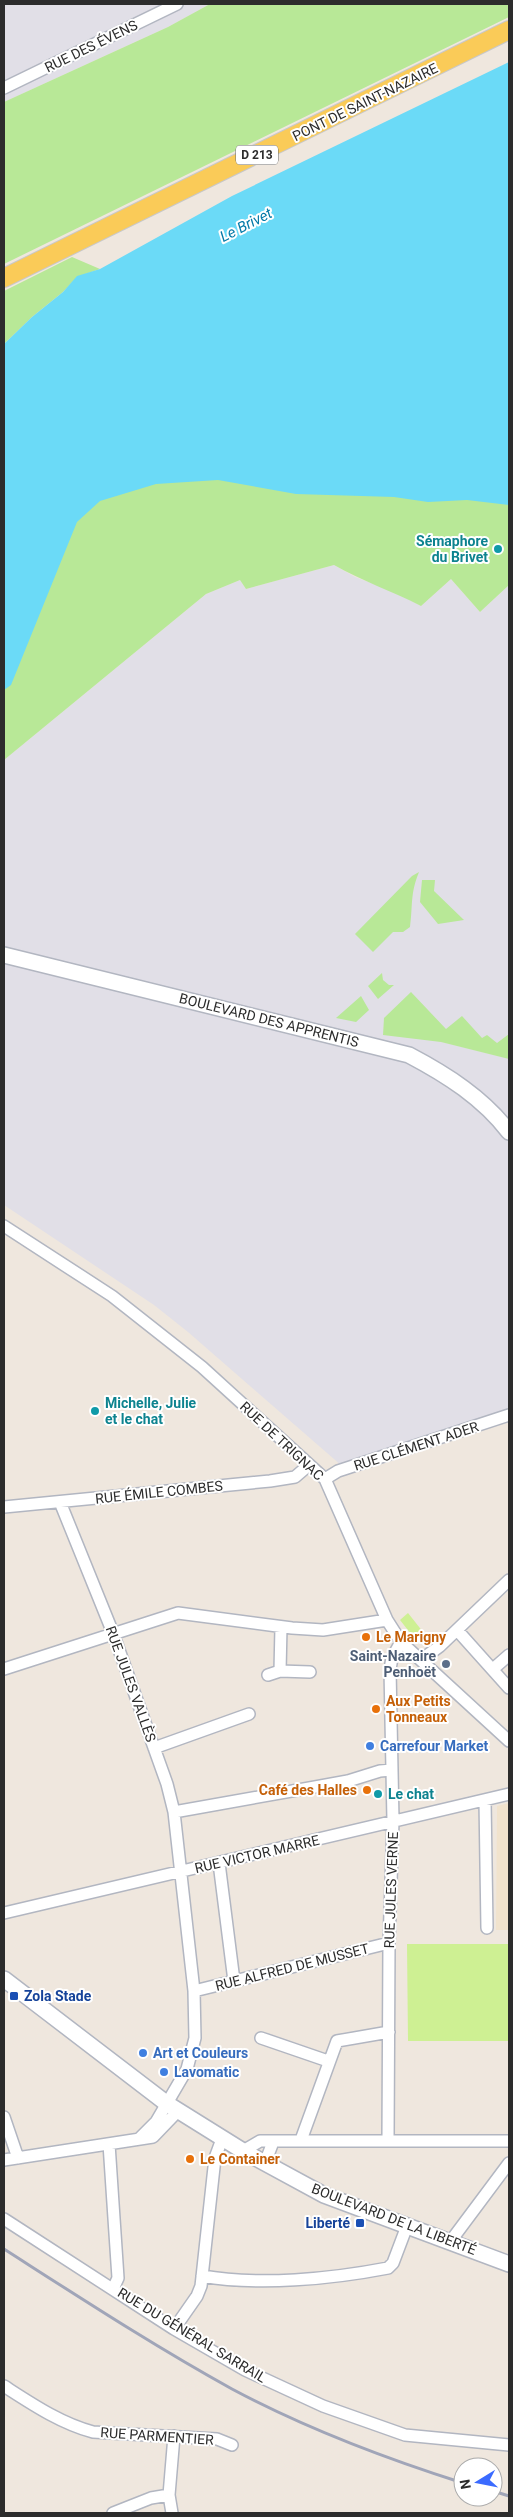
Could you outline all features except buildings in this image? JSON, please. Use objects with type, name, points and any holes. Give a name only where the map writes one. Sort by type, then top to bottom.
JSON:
[{"type":"main road","name":"PONT DE SAINT-NAZAIRE","points":[[4,278],[340,115],[509,30]]},
{"type":"main road","name":"BOULEVARD DES APPRENTIS","points":[[4,955],[409,1055],[454,1080],[483,1103],[509,1132]]},
{"type":"main road","name":"BOULEVARD DE LA LIBERTÉ","points":[[4,1979],[172,2107],[243,2151],[324,2195],[509,2264]]},
{"type":"street","name":"RUE DES ÉVENS","points":[[4,88],[177,4]]},
{"type":"street","name":"RUE DE TRIGNAC","points":[[4,1226],[119,1302],[202,1367],[325,1479],[388,1620],[401,1642],[509,1741]]},
{"type":"street","name":"RUE CLÉMENT ADER","points":[[325,1479],[338,1471],[509,1416]]},
{"type":"street","name":"RUE ÉMILE COMBES","points":[[4,1507],[288,1479],[295,1477],[309,1465]]},
{"type":"street","name":"RUE JULES VALLÈS","points":[[4,2160],[153,2137],[160,2132],[172,2107],[186,2070],[195,2038],[194,1991],[179,1872],[174,1812],[167,1784],[113,1632],[60,1502]]},
{"type":"street","points":[[421,1660],[457,1630],[509,1580]]},
{"type":"street","points":[[4,1669],[113,1632],[178,1614],[281,1627],[323,1630],[388,1620]]},
{"type":"street","points":[[280,1671],[281,1627]]},
{"type":"street","points":[[457,1630],[509,1688]]},
{"type":"street","name":"RUE JULES VERNE","points":[[388,2141],[389,1943],[393,1821],[390,1669],[392,1658],[401,1642]]},
{"type":"street","points":[[492,1669],[509,1655]]},
{"type":"street","points":[[268,1675],[280,1671],[310,1672]]},
{"type":"street","points":[[154,1748],[249,1714]]},
{"type":"street","points":[[174,1812],[348,1781],[380,1771],[392,1770]]},
{"type":"street","name":"RUE VICTOR MARRE","points":[[4,1913],[509,1794]]},
{"type":"street","points":[[485,1800],[487,1928]]},
{"type":"street","points":[[219,1863],[234,1981]]},
{"type":"street","name":"RUE ALFRED DE MUSSET","points":[[194,1991],[389,1943]]},
{"type":"street","points":[[301,2140],[328,2061],[337,2041],[389,2032]]},
{"type":"street","points":[[261,2038],[328,2061]]},
{"type":"street","points":[[4,2117],[18,2158]]},
{"type":"street","points":[[174,2328],[197,2296],[202,2276],[215,2158],[222,2139]]},
{"type":"street","points":[[243,2151],[260,2142],[301,2140],[509,2141]]},
{"type":"street","points":[[265,2163],[273,2142]]},
{"type":"street","points":[[109,2144],[118,2278],[113,2289]]},
{"type":"street","points":[[450,2242],[509,2163]]},
{"type":"street","name":"RUE DU GÉNÉRAL SARRAIL","points":[[4,2219],[174,2328],[244,2370],[323,2406],[405,2435],[509,2444]]},
{"type":"street","points":[[202,2276],[248,2280],[308,2278],[388,2268],[393,2263],[407,2226]]},
{"type":"street","name":"RUE PARMENTIER","points":[[4,2386],[53,2416],[78,2428],[104,2434],[216,2439],[232,2445]]},
{"type":"street","points":[[172,2513],[169,2495],[174,2436]]},
{"type":"street","points":[[113,2513],[151,2498],[169,2495]]},
{"type":"shaded area","points":[[4,4],[210,4],[168,27],[4,102]]},
{"type":"shaded area","points":[[334,565],[355,577],[398,593],[421,606],[451,579],[480,612],[509,585],[509,1412],[342,1466],[188,1332],[154,1305],[4,1205],[4,760],[206,594],[240,580],[246,589]]},
{"type":"shaded area","points":[[509,1803],[509,1930],[496,1930],[497,1806]]},
{"type":"green space","points":[[210,4],[509,4],[509,17],[4,264],[4,102],[168,27]]},
{"type":"green space","points":[[509,127],[509,585],[480,612],[451,579],[421,606],[334,565],[246,589],[240,580],[206,594],[4,760],[4,447]]},
{"type":"green space","points":[[72,257],[100,269],[77,277],[63,292],[32,317],[4,344],[4,291]]},
{"type":"green space","points":[[419,872],[413,893],[410,927],[403,932],[393,932],[373,952],[355,934],[412,876]]},
{"type":"green space","points":[[422,880],[435,880],[434,891],[464,920],[438,924],[420,902]]},
{"type":"green space","points":[[382,973],[383,980],[389,985],[394,985],[378,999],[368,986]]},
{"type":"green space","points":[[411,992],[446,1029],[462,1016],[482,1038],[487,1035],[497,1043],[509,1034],[509,1059],[441,1042],[383,1035],[384,1018]]},
{"type":"green space","points":[[361,996],[369,1010],[356,1022],[336,1018]]},
{"type":"green space","points":[[408,1613],[427,1637],[418,1643],[400,1620]]},
{"type":"green space","points":[[407,1944],[509,1944],[509,2041],[408,2041]]},
{"type":"water","name":"Le Brivet","points":[[509,62],[509,505],[467,500],[428,502],[394,497],[296,494],[218,480],[156,484],[100,501],[77,522],[11,685],[4,690],[4,344],[32,317],[63,292],[77,276],[100,269],[232,196]]},
{"type":"railway","points":[[4,2249],[145,2338],[232,2389],[288,2417],[345,2441],[453,2480]]},
{"type":"railway","points":[[503,2494],[509,2496]]},
{"type":"place","name":"Sémaphore du Brivet","points":[[498,549]]},
{"type":"place","name":"Michelle, Julie et le chat","points":[[95,1411]]},
{"type":"place","name":"Le Marigny","points":[[366,1637]]},
{"type":"place","name":"Saint-Nazaire Penhoët","points":[[446,1664]]},
{"type":"place","name":"Aux Petits Tonneaux","points":[[376,1709]]},
{"type":"place","name":"Carrefour Market","points":[[370,1746]]},
{"type":"place","name":"Café des Halles","points":[[367,1790]]},
{"type":"place","name":"Le chat","points":[[378,1794]]},
{"type":"place","name":"Zola Stade","points":[[14,1996]]},
{"type":"place","name":"Art et Couleurs","points":[[143,2053]]},
{"type":"place","name":"Lavomatic","points":[[164,2072]]},
{"type":"place","name":"Le Container","points":[[190,2159]]},
{"type":"place","name":"Liberté","points":[[360,2223]]}]
